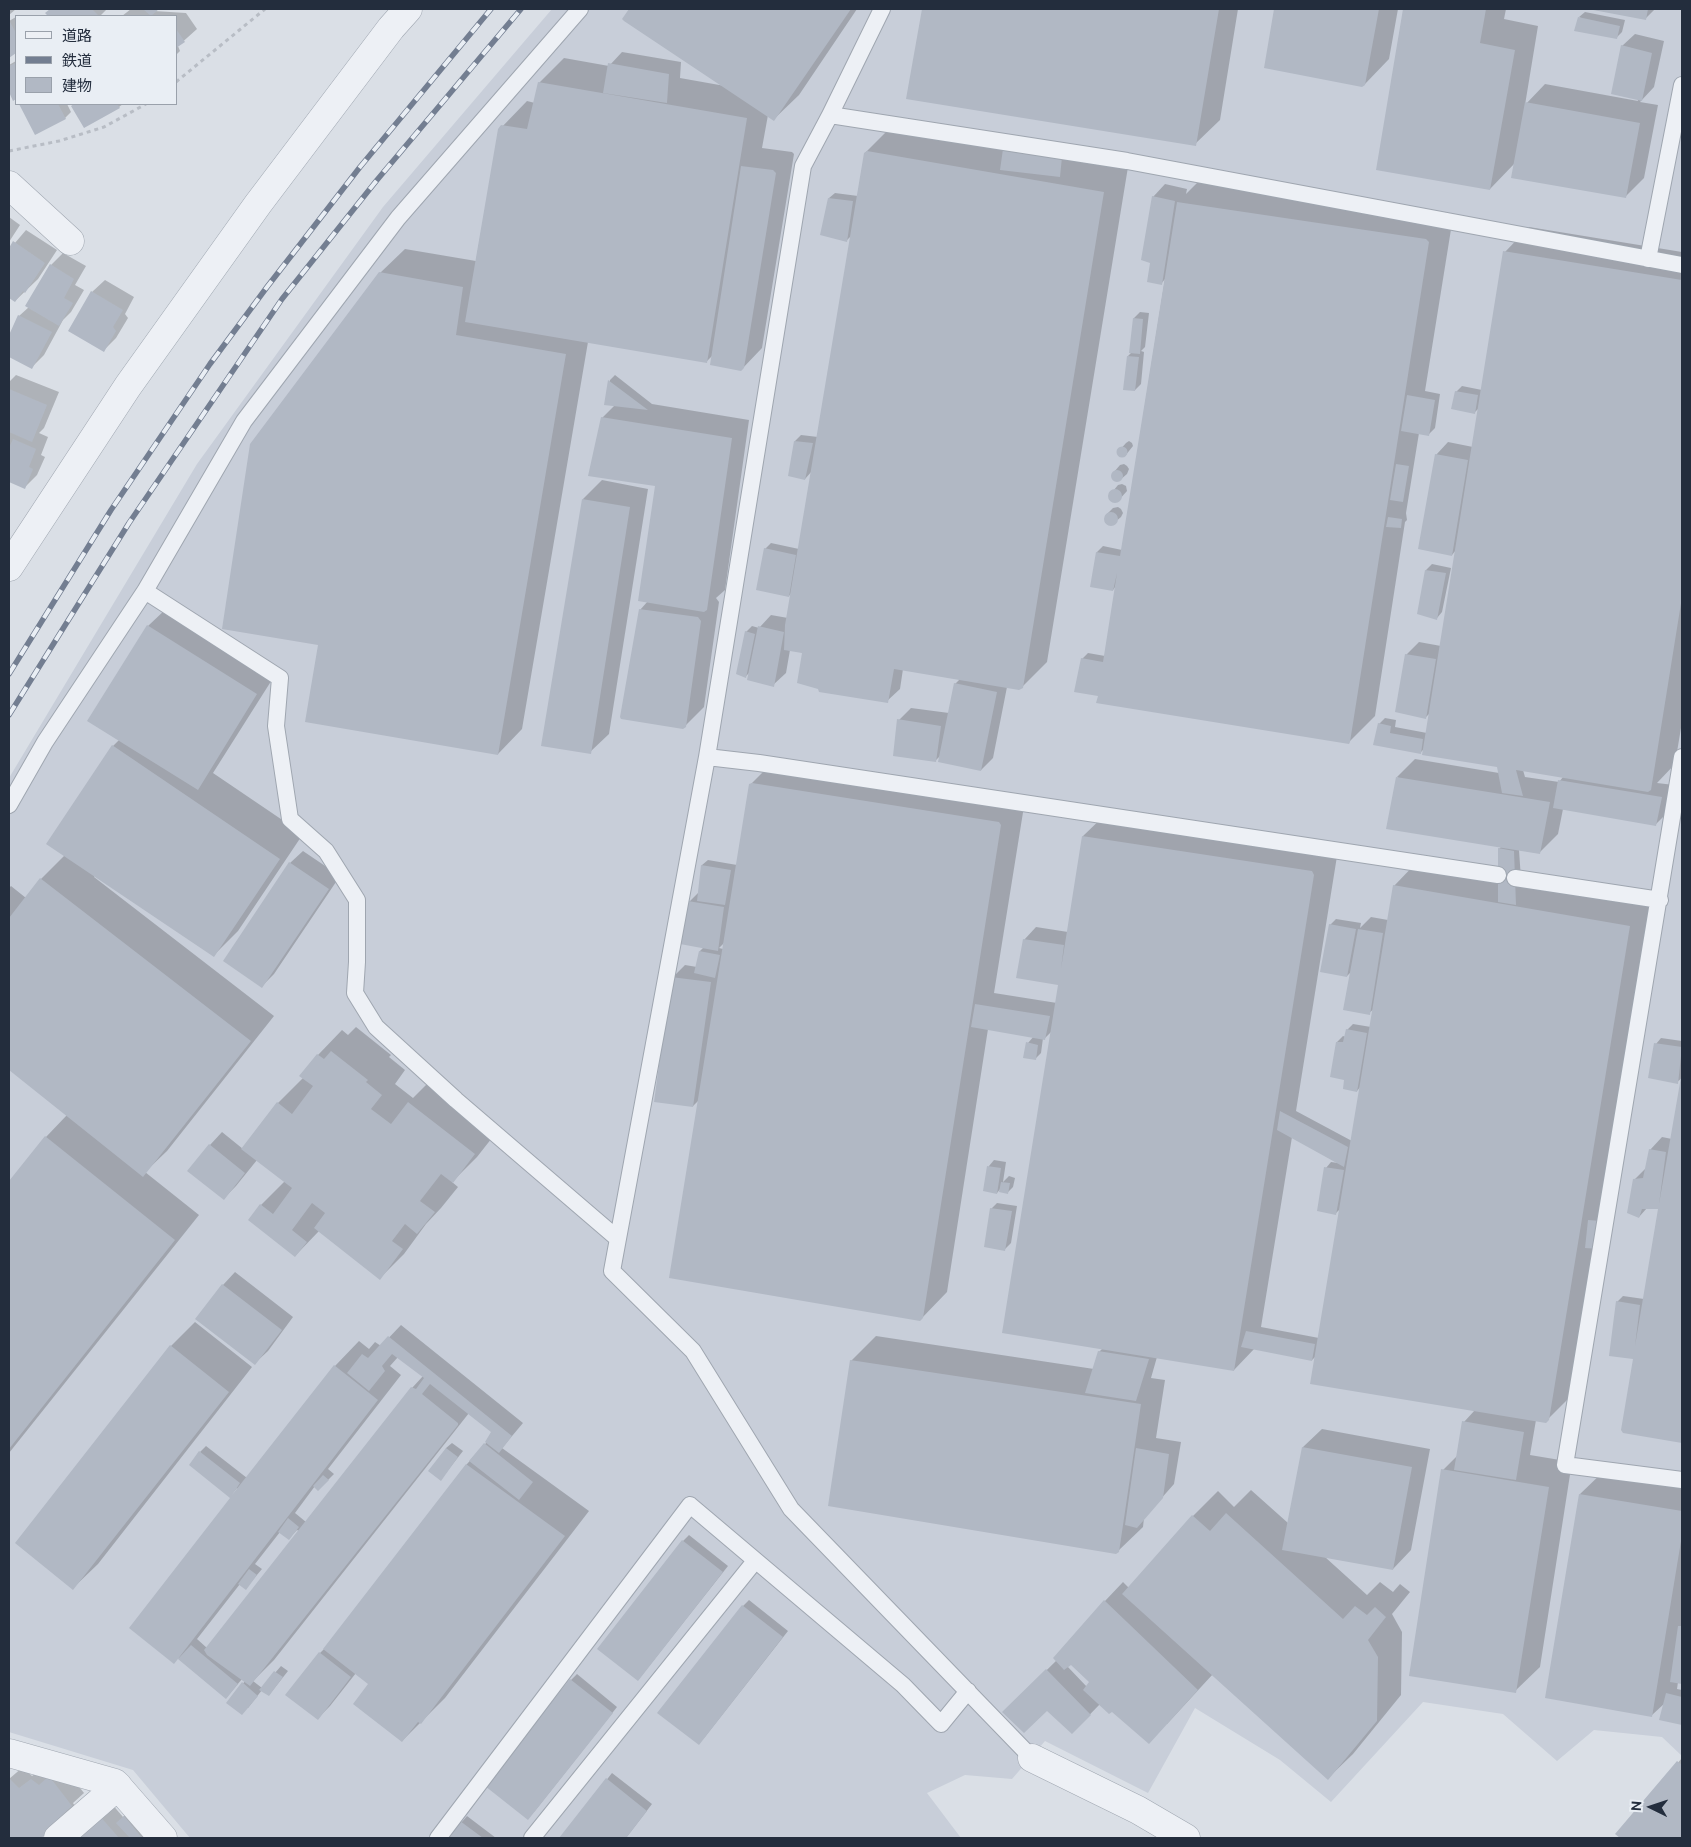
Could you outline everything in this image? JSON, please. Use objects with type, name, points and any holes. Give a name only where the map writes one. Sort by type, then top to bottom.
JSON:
[{"type":"street","points":[[9,567],[128,386],[201,283],[258,204],[386,35],[408,9]]},
{"type":"street","points":[[9,185],[70,241]]},
{"type":"street","points":[[9,1753],[115,1783],[163,1838]]},
{"type":"street","points":[[1032,1758],[1138,1810],[1186,1838]]},
{"type":"street","points":[[58,1838],[118,1786]]},
{"type":"lane","points":[[9,806],[44,742],[145,591],[244,421],[398,218],[580,9]]},
{"type":"lane","points":[[882,9],[803,166],[707,757],[612,1271],[693,1351],[791,1509],[1032,1758]]},
{"type":"lane","points":[[1648,259],[1682,85]]},
{"type":"lane","points":[[830,115],[1127,160],[1682,265]]},
{"type":"lane","points":[[145,591],[280,678],[276,726],[290,819],[326,851],[357,900],[355,993],[376,1027],[456,1100],[618,1239]]},
{"type":"lane","points":[[707,757],[798,769],[1498,875]]},
{"type":"lane","points":[[1682,757],[1660,900],[1565,1465],[1682,1480]]},
{"type":"lane","points":[[1515,878],[1660,900]]},
{"type":"lane","points":[[438,1838],[690,1505],[903,1685],[941,1724],[968,1692]]},
{"type":"lane","points":[[532,1838],[755,1561]]},
{"type":"path","points":[[178,80],[265,9]]},
{"type":"path","points":[[9,151],[59,141],[104,127],[144,105]]},
{"type":"shaded area","points":[[552,9],[1682,9],[1682,1756],[1662,1737],[1594,1730],[1557,1761],[1503,1714],[1423,1702],[1331,1802],[1280,1760],[1195,1708],[1148,1793],[1045,1741],[1012,1779],[965,1775],[927,1793],[961,1838],[190,1838],[133,1770],[9,1732],[9,778],[197,464],[383,207]]},
{"type":"building","points":[[50,9],[92,9],[98,15],[47,15],[45,13]]},
{"type":"building","points":[[143,9],[159,9],[152,15]]},
{"type":"building","points":[[629,9],[851,9],[774,121],[624,21],[622,19]]},
{"type":"building","points":[[922,9],[1219,9],[1196,146],[906,99]]},
{"type":"building","points":[[1274,9],[1379,9],[1365,85],[1362,87],[1264,68]]},
{"type":"building","points":[[1403,9],[1486,9],[1480,43],[1515,50],[1490,190],[1376,170]]},
{"type":"building","points":[[1588,9],[1648,9],[1646,20]]},
{"type":"building","points":[[1578,17],[1620,26],[1617,39],[1574,31]]},
{"type":"building","points":[[9,23],[15,31],[15,54],[9,58]]},
{"type":"building","points":[[178,32],[185,42],[178,47]]},
{"type":"building","points":[[1621,45],[1652,53],[1642,101],[1611,94]]},
{"type":"building","points":[[15,63],[15,100],[13,101],[9,92],[9,66]]},
{"type":"building","points":[[608,63],[669,74],[667,103],[603,93]]},
{"type":"building","points":[[538,82],[747,118],[707,363],[465,322],[498,129],[501,125],[527,129]]},
{"type":"building","points":[[1525,102],[1640,123],[1626,198],[1511,178]]},
{"type":"building","points":[[20,105],[59,105],[66,119],[35,135]]},
{"type":"building","points":[[118,105],[120,108],[84,128],[71,106]]},
{"type":"building","points":[[1003,149],[1062,157],[1060,177],[1000,170]]},
{"type":"building","points":[[867,151],[1104,192],[1023,688],[1019,690],[894,669],[888,703],[819,692],[818,689],[797,683],[802,653],[784,650],[785,625],[864,153]]},
{"type":"building","points":[[741,166],[773,170],[776,173],[744,368],[741,371],[710,365]]},
{"type":"building","points":[[1152,196],[1175,201],[1162,285],[1147,282],[1150,263],[1141,260]]},
{"type":"building","points":[[828,198],[853,201],[847,242],[820,235]]},
{"type":"building","points":[[1177,202],[1426,239],[1429,242],[1349,744],[1096,703],[1098,696],[1074,692],[1081,658],[1103,662],[1117,573],[1113,591],[1090,587],[1096,552],[1120,556]]},
{"type":"building","points":[[13,241],[45,263],[25,293],[23,291],[15,302],[9,298],[9,248]]},
{"type":"building","points":[[1503,251],[1682,280],[1682,597],[1651,790],[1648,792],[1516,770],[1523,796],[1502,793],[1497,767],[1422,755]]},
{"type":"building","points":[[50,264],[74,279],[64,298],[73,303],[59,326],[25,306]]},
{"type":"building","points":[[379,272],[463,287],[456,335],[566,354],[498,755],[305,722],[318,645],[222,629],[250,444]]},
{"type":"building","points":[[91,291],[123,310],[113,327],[116,331],[104,352],[68,331]]},
{"type":"building","points":[[18,315],[52,332],[32,369],[9,357],[9,335]]},
{"type":"building","points":[[1133,318],[1143,319],[1140,354],[1129,353]]},
{"type":"building","points":[[1127,356],[1139,357],[1135,391],[1123,390]]},
{"type":"building","points":[[608,380],[648,410],[604,405]]},
{"type":"building","points":[[9,389],[47,405],[32,442],[9,432]]},
{"type":"building","points":[[1455,391],[1478,395],[1475,414],[1451,409]]},
{"type":"building","points":[[1407,395],[1435,400],[1429,436],[1401,431]]},
{"type":"building","points":[[601,417],[732,438],[707,610],[704,612],[638,601],[655,486],[588,476]]},
{"type":"building","points":[[13,439],[36,449],[29,467],[33,469],[25,489],[9,482],[9,448]]},
{"type":"building","points":[[794,441],[813,443],[805,480],[788,476]]},
{"type":"building","points":[[1122,446],[1128,452],[1122,458],[1116,452]]},
{"type":"building","points":[[1435,454],[1468,460],[1452,556],[1418,549]]},
{"type":"building","points":[[1396,464],[1409,466],[1403,502],[1390,500]]},
{"type":"building","points":[[1115,470],[1119,470],[1123,476],[1119,482],[1115,482],[1111,478],[1111,474]]},
{"type":"building","points":[[1115,489],[1120,491],[1122,496],[1120,501],[1115,503],[1110,501],[1108,496],[1110,491]]},
{"type":"building","points":[[582,499],[630,507],[591,754],[541,746]]},
{"type":"building","points":[[1111,512],[1116,514],[1118,519],[1116,524],[1111,526],[1106,524],[1104,519],[1106,514]]},
{"type":"building","points":[[1388,517],[1402,519],[1401,528],[1386,527]]},
{"type":"building","points":[[764,548],[796,555],[789,597],[756,590]]},
{"type":"building","points":[[1425,570],[1446,573],[1437,620],[1417,614]]},
{"type":"building","points":[[639,609],[698,617],[701,621],[686,727],[683,729],[621,719],[620,717]]},
{"type":"building","points":[[147,625],[257,694],[198,790],[87,721]]},
{"type":"building","points":[[758,626],[784,632],[774,687],[747,680]]},
{"type":"building","points":[[745,631],[755,634],[746,678],[736,674]]},
{"type":"building","points":[[1405,654],[1436,659],[1426,719],[1395,712]]},
{"type":"building","points":[[954,683],[997,692],[981,771],[938,762]]},
{"type":"building","points":[[897,719],[941,726],[936,762],[893,756]]},
{"type":"building","points":[[1378,723],[1391,726],[1390,733],[1423,739],[1421,754],[1373,745]]},
{"type":"building","points":[[112,745],[280,859],[214,957],[46,844]]},
{"type":"building","points":[[1396,777],[1550,802],[1540,854],[1386,829]]},
{"type":"building","points":[[1558,780],[1662,797],[1656,826],[1553,808]]},
{"type":"building","points":[[749,784],[999,822],[1001,825],[923,1318],[920,1321],[669,1278]]},
{"type":"building","points":[[1082,836],[1312,871],[1314,875],[1234,1371],[1002,1333],[1058,985],[1016,978],[1023,939],[1064,945],[1061,969]]},
{"type":"building","points":[[1498,848],[1514,851],[1516,905],[1498,902]]},
{"type":"building","points":[[289,862],[329,889],[262,988],[223,961]]},
{"type":"building","points":[[701,865],[731,870],[725,905],[697,901]]},
{"type":"building","points":[[40,878],[251,1041],[143,1177],[9,1070],[9,918]]},
{"type":"building","points":[[1393,885],[1630,926],[1549,1420],[1546,1423],[1310,1384]]},
{"type":"building","points":[[688,901],[724,907],[718,951],[680,944]]},
{"type":"building","points":[[1329,924],[1356,929],[1347,977],[1320,972]]},
{"type":"building","points":[[1358,929],[1383,933],[1370,1015],[1343,1010]]},
{"type":"building","points":[[699,951],[720,955],[715,978],[694,973]]},
{"type":"building","points":[[671,977],[711,982],[693,1107],[654,1102]]},
{"type":"building","points":[[975,1004],[1050,1016],[1045,1040],[971,1027]]},
{"type":"building","points":[[1346,1029],[1367,1033],[1357,1092],[1343,1089],[1344,1080],[1330,1077],[1336,1042],[1343,1042]]},
{"type":"building","points":[[1026,1042],[1038,1045],[1036,1060],[1023,1058]]},
{"type":"building","points":[[1654,1043],[1682,1047],[1678,1084],[1648,1078]]},
{"type":"building","points":[[331,1051],[368,1080],[366,1082],[382,1095],[371,1109],[391,1124],[408,1102],[475,1154],[453,1183],[441,1174],[420,1201],[435,1212],[417,1234],[405,1224],[392,1241],[403,1249],[380,1280],[314,1228],[325,1213],[312,1203],[292,1230],[307,1242],[295,1257],[248,1220],[260,1204],[273,1214],[292,1188],[241,1149],[277,1102],[292,1114],[313,1086],[299,1076],[317,1054],[324,1059]]},
{"type":"building","points":[[1681,1077],[1682,1443],[1623,1433],[1621,1430],[1633,1359],[1609,1356],[1616,1301],[1640,1305],[1635,1346],[1658,1209],[1642,1209],[1639,1218],[1627,1213],[1633,1179],[1643,1178],[1649,1149],[1666,1152],[1659,1204]]},
{"type":"building","points":[[1280,1111],[1348,1147],[1344,1167],[1277,1130]]},
{"type":"building","points":[[45,1136],[175,1240],[9,1449],[9,1181]]},
{"type":"building","points":[[209,1144],[245,1173],[224,1200],[187,1171]]},
{"type":"building","points":[[987,1166],[1001,1168],[997,1194],[983,1191]]},
{"type":"building","points":[[1324,1167],[1344,1170],[1336,1215],[1317,1211]]},
{"type":"building","points":[[1001,1182],[1010,1183],[1008,1194],[999,1192]]},
{"type":"building","points":[[990,1208],[1012,1211],[1005,1251],[984,1247]]},
{"type":"building","points":[[1588,1220],[1601,1221],[1599,1249],[1585,1248]]},
{"type":"building","points":[[222,1284],[282,1330],[255,1365],[195,1319]]},
{"type":"building","points":[[1246,1331],[1315,1344],[1312,1361],[1241,1347]]},
{"type":"building","points":[[388,1336],[512,1436],[499,1453],[485,1442],[491,1432],[430,1384],[422,1394],[458,1423],[458,1425],[250,1686],[207,1655],[204,1650],[411,1387],[416,1389],[424,1378],[392,1354],[382,1366],[385,1371],[369,1391],[347,1373],[362,1354],[368,1358]]},
{"type":"building","points":[[170,1345],[229,1392],[73,1590],[15,1543]]},
{"type":"building","points":[[1098,1351],[1149,1359],[1136,1401],[1085,1393]]},
{"type":"building","points":[[850,1360],[1141,1404],[1119,1552],[1116,1554],[828,1506]]},
{"type":"building","points":[[334,1365],[378,1400],[174,1664],[129,1628],[230,1498],[189,1465],[199,1451],[240,1483],[232,1495]]},
{"type":"building","points":[[1462,1421],[1524,1432],[1516,1480],[1454,1470]]},
{"type":"building","points":[[484,1443],[533,1482],[519,1500],[469,1461]]},
{"type":"building","points":[[1302,1447],[1412,1467],[1393,1570],[1282,1550]]},
{"type":"building","points":[[446,1448],[458,1457],[441,1481],[428,1471]]},
{"type":"building","points":[[1136,1448],[1169,1454],[1163,1498],[1137,1528],[1125,1525]]},
{"type":"building","points":[[466,1464],[565,1536],[421,1724],[418,1722],[402,1742],[353,1704],[368,1684],[323,1649]]},
{"type":"building","points":[[1441,1469],[1549,1487],[1516,1693],[1409,1676]]},
{"type":"building","points":[[323,1475],[329,1480],[318,1491],[313,1486]]},
{"type":"building","points":[[1579,1494],[1682,1511],[1682,1535],[1652,1717],[1545,1698]]},
{"type":"building","points":[[1226,1513],[1343,1619],[1355,1606],[1367,1615],[1375,1607],[1386,1617],[1368,1640],[1378,1657],[1377,1721],[1328,1780],[1122,1594],[1192,1515],[1210,1531]]},
{"type":"building","points":[[288,1518],[299,1527],[289,1540],[278,1532]]},
{"type":"building","points":[[682,1540],[723,1572],[638,1681],[597,1649]]},
{"type":"building","points":[[249,1569],[257,1575],[246,1590],[238,1584]]},
{"type":"building","points":[[1104,1600],[1198,1690],[1149,1744],[1112,1712],[1109,1714],[1083,1690],[1089,1682],[1071,1665],[1064,1670],[1053,1658]]},
{"type":"building","points":[[742,1605],[783,1637],[699,1745],[657,1713]]},
{"type":"building","points":[[1678,1626],[1682,1626],[1682,1684],[1670,1682]]},
{"type":"building","points":[[191,1645],[238,1684],[226,1699],[178,1659]]},
{"type":"building","points":[[319,1652],[351,1677],[318,1720],[285,1695]]},
{"type":"building","points":[[1046,1669],[1091,1715],[1072,1734],[1047,1711],[1024,1733],[1002,1712]]},
{"type":"building","points":[[274,1671],[283,1677],[269,1696],[259,1690]]},
{"type":"building","points":[[570,1679],[613,1713],[528,1820],[485,1786]]},
{"type":"building","points":[[242,1682],[258,1696],[242,1715],[226,1703]]},
{"type":"building","points":[[1666,1693],[1682,1697],[1682,1725],[1659,1720]]},
{"type":"building","points":[[1677,1761],[1682,1765],[1682,1838],[1620,1838],[1615,1834]]},
{"type":"building","points":[[49,1776],[72,1806],[61,1816],[65,1821],[41,1838],[9,1838],[9,1780],[19,1788],[31,1779],[39,1785]]},
{"type":"building","points":[[606,1778],[647,1811],[626,1838],[559,1838]]},
{"type":"building","points":[[98,1814],[119,1838],[81,1838],[76,1832]]},
{"type":"building","points":[[124,1816],[142,1838],[130,1838],[116,1823]]},
{"type":"building","points":[[460,1821],[483,1838],[447,1838]]},
{"type":"railway","points":[[9,674],[111,510],[210,364],[360,167],[491,9]]},
{"type":"railway","points":[[9,715],[129,523],[282,299],[377,180],[521,9]]}]
